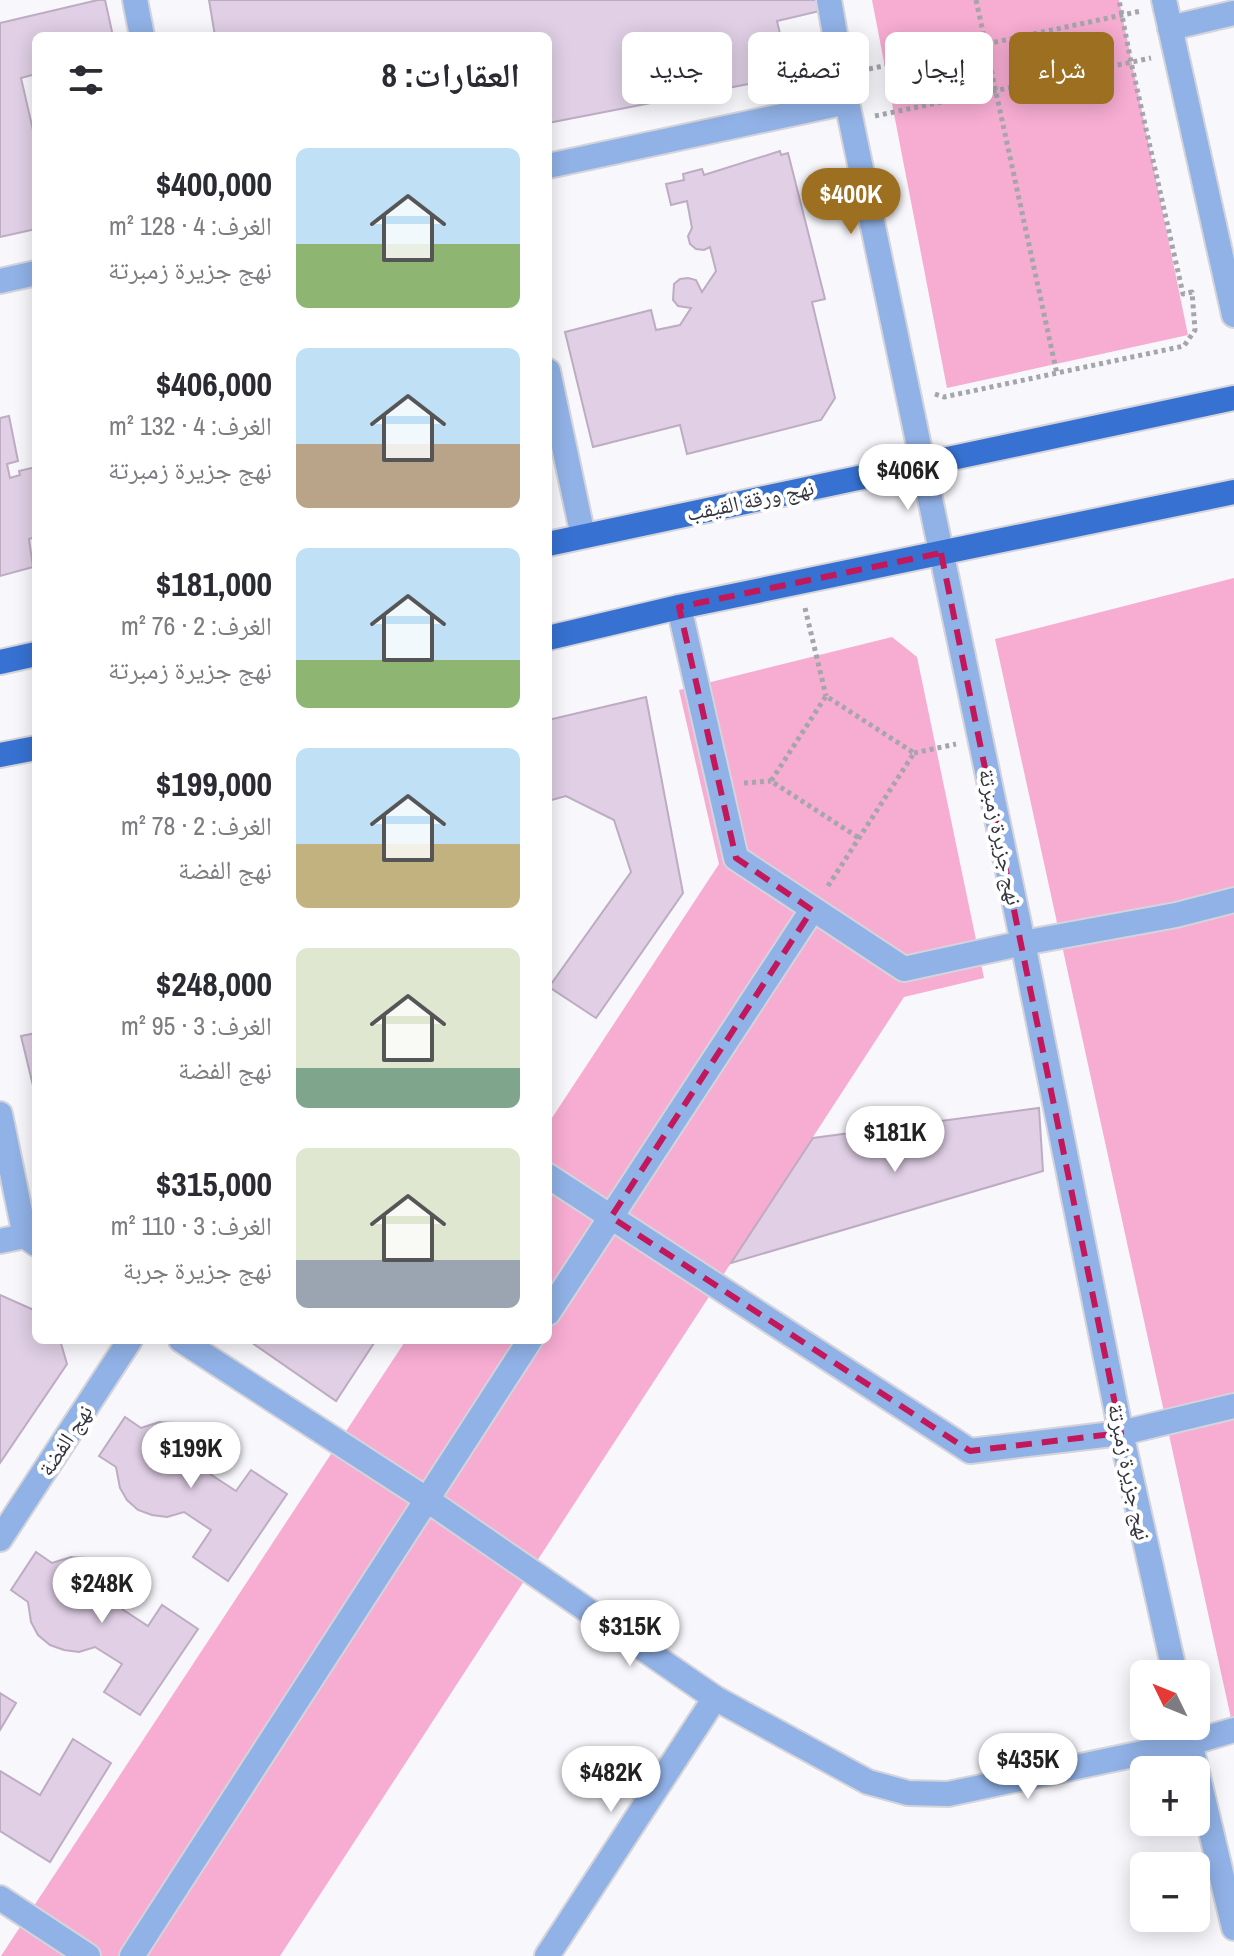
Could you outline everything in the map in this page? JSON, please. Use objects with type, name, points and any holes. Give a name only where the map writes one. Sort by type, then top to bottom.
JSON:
[{"type":"main road","name":"نهج ورقة القيقب","points":[[552,543],[1234,398]]},
{"type":"main road","points":[[552,637],[679,607],[1234,492]]},
{"type":"main road","points":[[0,662],[32,655]]},
{"type":"main road","points":[[0,755],[32,749]]},
{"type":"street","points":[[135,0],[141,32]]},
{"type":"street","name":"نهج جزيرة زمبرتة","points":[[829,0],[835,32]]},
{"type":"street","points":[[1234,13],[1166,11],[1234,315]]},
{"type":"street","name":"نهج جزيرة زمبرتة","points":[[848,104],[1023,943],[1121,1433],[1172,1660]]},
{"type":"street","points":[[552,165],[849,111]]},
{"type":"street","points":[[0,281],[32,274]]},
{"type":"street","points":[[552,390],[583,536]]},
{"type":"street","points":[[679,607],[736,858],[904,969],[1176,915],[1234,900]]},
{"type":"street","points":[[552,1307],[812,910]]},
{"type":"street","points":[[0,1114],[31,1240],[0,1241]]},
{"type":"street","points":[[552,1179],[970,1451],[1121,1433],[1234,1406]]},
{"type":"street","name":"نهج الفضة","points":[[0,1539],[127,1344]]},
{"type":"street","points":[[187,1344],[426,1499],[715,1698],[868,1782],[908,1793],[948,1794],[1164,1740]]},
{"type":"street","points":[[132,1956],[527,1344]]},
{"type":"street","points":[[547,1956],[715,1698]]},
{"type":"street","points":[[1210,1732],[1234,1730]]},
{"type":"street","points":[[1189,1740],[1234,1928]]},
{"type":"street","points":[[0,1898],[88,1956]]},
{"type":"path","points":[[976,0],[983,32]]},
{"type":"path","points":[[924,390],[944,397],[1184,346],[1195,330],[1192,292],[1183,294],[1119,0]]},
{"type":"path","points":[[993,43],[1123,15],[1166,11]]},
{"type":"path","points":[[849,111],[996,90],[1175,53]]},
{"type":"path","points":[[993,76],[1057,374]]},
{"type":"path","points":[[799,582],[826,696],[914,753]]},
{"type":"path","points":[[826,696],[771,781],[859,838]]},
{"type":"path","points":[[812,910],[914,753],[980,738]]},
{"type":"highlighted area","points":[[941,553],[1121,1433],[970,1451],[611,1217],[812,910],[736,858],[679,607]]},
{"type":"shaded area","points":[[872,0],[1119,0],[1188,335],[947,388],[892,104],[993,104],[993,32],[885,32],[885,67]]},
{"type":"shaded area","points":[[1234,578],[1234,1732],[995,639]]},
{"type":"shaded area","points":[[892,637],[917,657],[984,978],[904,997],[280,1956],[1,1956],[403,1344],[552,1344],[552,1118],[719,864],[679,690]]},
{"type":"building","points":[[105,0],[112,32],[32,32],[32,75],[21,78],[32,126],[32,230],[0,237],[0,23]]},
{"type":"building","points":[[209,0],[822,0],[824,10],[777,21],[780,32],[748,32],[748,84],[732,87],[732,32],[622,32],[622,104],[646,104],[552,122],[552,32],[214,32]]},
{"type":"building","points":[[780,151],[781,155],[788,153],[825,299],[812,302],[835,398],[821,420],[687,454],[680,425],[593,447],[565,332],[651,310],[656,330],[680,325],[691,308],[678,306],[673,300],[674,284],[680,279],[696,280],[702,292],[716,271],[710,247],[696,249],[690,244],[688,236],[692,228],[687,201],[671,205],[666,184],[684,180],[683,174],[702,169],[704,175]]},
{"type":"building","points":[[9,416],[18,461],[7,464],[10,478],[20,475],[19,471],[32,468],[32,538],[29,539],[32,567],[0,576],[0,418]]},
{"type":"building","points":[[646,697],[683,893],[596,1018],[552,989],[552,983],[631,872],[614,820],[566,796],[552,800],[552,719]]},
{"type":"building","points":[[32,1034],[32,1081],[21,1036]]},
{"type":"building","points":[[1039,1108],[1043,1171],[731,1263],[813,1138]]},
{"type":"building","points":[[0,1295],[32,1309],[32,1344],[61,1344],[67,1364],[0,1463]]},
{"type":"building","points":[[254,1344],[373,1344],[336,1401]]},
{"type":"building","points":[[125,1417],[141,1428],[159,1422],[174,1423],[188,1429],[200,1438],[207,1450],[210,1474],[236,1491],[251,1470],[287,1494],[228,1581],[193,1557],[211,1530],[184,1512],[167,1517],[138,1510],[120,1488],[116,1467],[99,1456]]},
{"type":"building","points":[[36,1552],[52,1563],[71,1557],[99,1563],[119,1585],[122,1609],[148,1626],[162,1605],[198,1629],[140,1715],[104,1692],[122,1664],[95,1647],[79,1652],[64,1650],[50,1645],[38,1635],[31,1622],[28,1602],[11,1590]]},
{"type":"building","points":[[0,1693],[16,1703],[0,1730]]},
{"type":"building","points":[[73,1739],[111,1763],[50,1862],[0,1831],[0,1771],[40,1795]]}]
